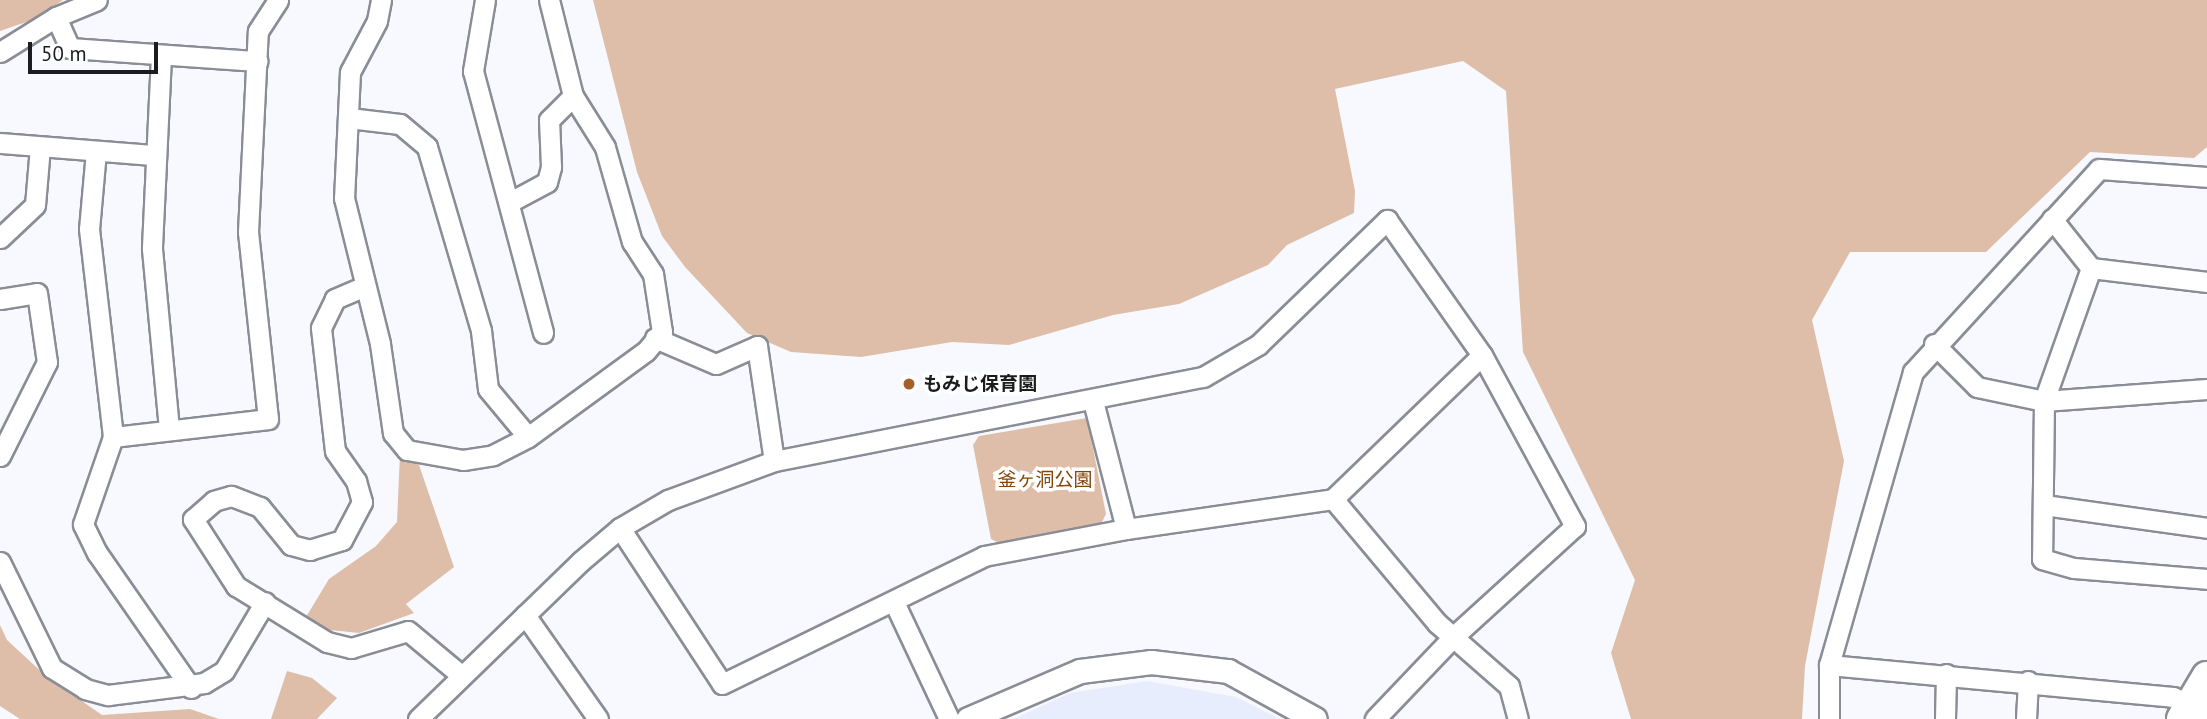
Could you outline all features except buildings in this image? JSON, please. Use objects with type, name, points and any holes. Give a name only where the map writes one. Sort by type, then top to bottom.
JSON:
[{"type":"main road","points":[[2193,712],[2207,677]]},
{"type":"street","points":[[0,52],[56,17],[97,0]]},
{"type":"street","points":[[113,438],[169,429],[268,419],[248,232],[258,31],[278,0]]},
{"type":"street","points":[[381,0],[377,21],[350,72],[344,198],[380,344],[388,419],[407,450],[442,459],[477,459],[528,438],[646,351],[662,332],[663,320],[653,274],[632,242],[605,147],[573,96],[549,0]]},
{"type":"street","points":[[485,0],[473,71],[510,202],[542,333]]},
{"type":"street","points":[[56,17],[70,48],[161,57],[258,61]]},
{"type":"street","points":[[161,57],[153,155],[152,249],[169,429]]},
{"type":"street","points":[[510,202],[547,182],[551,167],[549,120],[573,96]]},
{"type":"street","points":[[349,118],[400,124],[427,147],[481,331],[488,389],[528,438]]},
{"type":"street","points":[[0,143],[153,155]]},
{"type":"street","points":[[0,238],[35,205],[40,147]]},
{"type":"street","points":[[96,151],[89,229],[113,438],[85,516],[86,534],[191,688]]},
{"type":"street","points":[[1829,719],[1829,665],[1913,372],[1934,344],[2099,169],[2207,177]]},
{"type":"street","points":[[2052,219],[2091,268],[2207,282]]},
{"type":"street","points":[[418,719],[620,528],[718,477],[774,461],[1093,401],[1203,377],[1242,356],[1387,220],[1482,355],[1575,526],[1454,636],[1375,719]]},
{"type":"street","points":[[2091,268],[2044,401],[2042,559],[2074,568],[2207,579]]},
{"type":"street","points":[[365,286],[335,299],[321,328],[335,451],[356,481],[362,502],[342,540],[310,550],[291,545],[260,507],[231,496],[214,501],[194,519],[236,586],[336,646],[351,648],[408,631],[462,676]]},
{"type":"street","points":[[0,299],[37,293],[47,362],[0,456]]},
{"type":"street","points":[[655,338],[716,364],[757,346],[774,461]]},
{"type":"street","points":[[1934,344],[1976,387],[2044,401],[2207,389]]},
{"type":"street","points":[[620,528],[722,684],[984,556],[1125,529],[1333,499],[1482,355]]},
{"type":"street","points":[[1093,401],[1125,529]]},
{"type":"street","points":[[1333,499],[1454,636],[1509,686],[1518,719]]},
{"type":"street","points":[[2044,505],[2207,528]]},
{"type":"street","points":[[0,562],[45,658],[60,675],[108,695],[191,688],[224,671],[265,602]]},
{"type":"street","points":[[894,602],[949,719]]},
{"type":"street","points":[[525,615],[598,719]]},
{"type":"street","points":[[968,719],[1080,671],[1152,662],[1228,671],[1315,719]]},
{"type":"street","points":[[1829,665],[2028,681],[2173,697],[2193,712]]},
{"type":"street","points":[[1945,719],[1946,674]]},
{"type":"street","points":[[2026,719],[2028,681]]},
{"type":"shaded area","points":[[1147,681],[1236,697],[1280,719],[1014,719],[1070,693]]},
{"type":"green space","points":[[0,0],[63,0],[35,19],[0,31]]},
{"type":"green space","points":[[593,0],[2207,0],[2207,147],[2194,158],[2090,152],[1986,252],[1850,252],[1812,320],[1844,461],[1805,666],[1802,719],[1631,719],[1611,653],[1635,580],[1523,352],[1506,91],[1463,61],[1335,89],[1355,191],[1354,213],[1287,245],[1268,265],[1179,304],[1113,315],[1009,345],[952,342],[861,357],[791,352],[747,333],[685,267],[662,236],[637,172]]},
{"type":"green space","name":"釜ヶ洞公園","points":[[1087,418],[1106,514],[1101,524],[999,543],[991,539],[973,445],[979,436]]},
{"type":"green space","points":[[400,454],[419,465],[454,567],[406,604],[414,613],[359,633],[330,630],[306,617],[329,579],[376,546],[397,522]]},
{"type":"green space","points":[[0,625],[7,640],[46,676],[102,715],[190,709],[219,719],[20,719],[0,706]]},
{"type":"green space","points":[[287,671],[312,678],[337,698],[317,719],[271,719]]},
{"type":"place","name":"もみじ保育園","points":[[909,384]]}]
